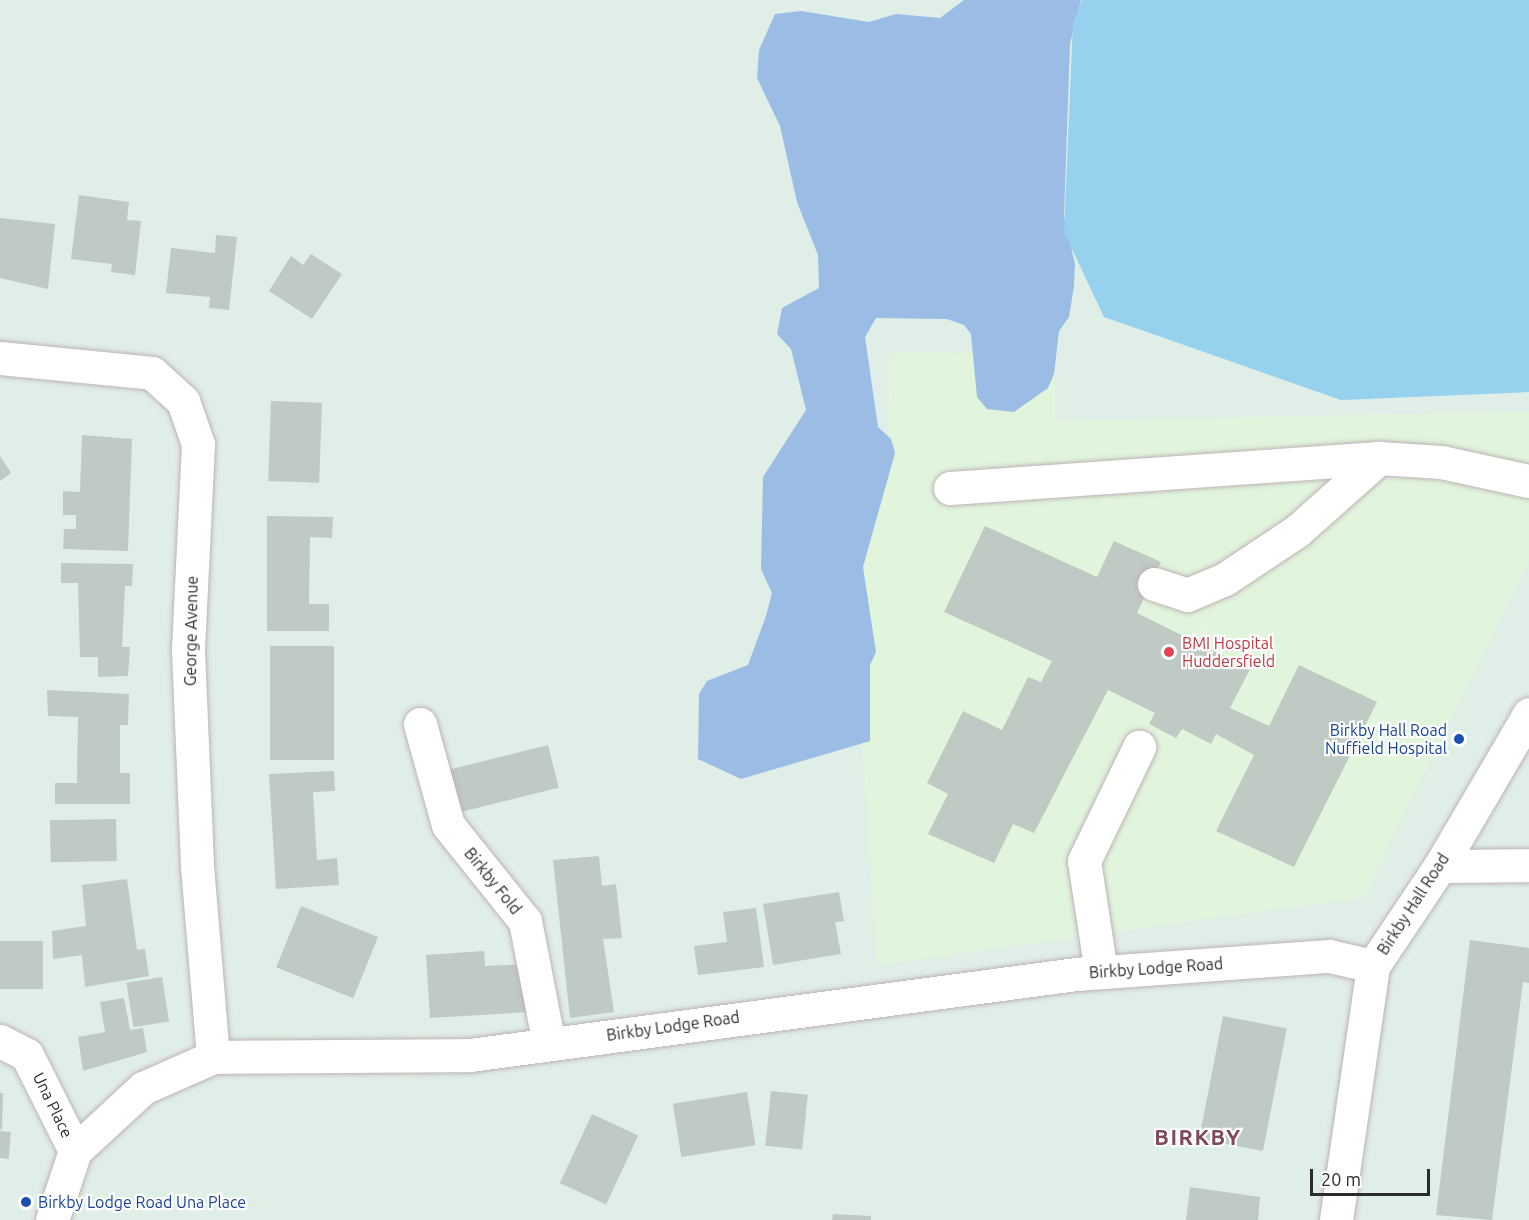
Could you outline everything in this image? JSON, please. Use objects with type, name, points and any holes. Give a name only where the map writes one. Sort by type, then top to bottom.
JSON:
[{"type":"street","name":"George Avenue","points":[[0,358],[152,373],[183,401],[198,444],[188,650],[196,866],[213,1057]]},
{"type":"street","points":[[950,488],[1379,458],[1441,462],[1529,481]]},
{"type":"street","points":[[1154,584],[1187,595],[1225,579],[1297,531],[1379,458]]},
{"type":"street","name":"Birkby Hall Road","points":[[1336,1220],[1373,966],[1440,866],[1529,714]]},
{"type":"street","name":"Birkby Fold","points":[[420,724],[448,825],[525,921],[549,1044]]},
{"type":"street","points":[[1101,972],[1084,861],[1139,747]]},
{"type":"street","points":[[1440,866],[1529,866]]},
{"type":"street","name":"Birkby Lodge Road","points":[[52,1220],[75,1151],[143,1088],[213,1057],[470,1055],[840,1001],[1101,972],[1329,956],[1373,966]]},
{"type":"street","name":"Una Place","points":[[0,1041],[27,1055],[75,1151]]},
{"type":"shaded area","points":[[964,0],[1081,0],[1070,44],[1064,216],[1075,264],[1074,286],[1069,317],[1059,331],[1054,374],[1048,388],[1014,412],[987,409],[977,397],[971,334],[964,325],[947,319],[876,318],[865,337],[878,427],[891,439],[895,453],[863,567],[876,652],[870,665],[870,741],[741,779],[698,759],[699,694],[707,681],[748,665],[766,616],[772,593],[761,569],[763,477],[806,410],[791,349],[777,334],[782,308],[819,288],[818,255],[797,202],[780,126],[757,78],[759,50],[775,14],[801,11],[869,22],[896,14],[940,18]]},
{"type":"shaded area","points":[[1082,0],[1529,0],[1529,392],[1341,400],[1104,317],[1064,232],[1073,23]]},
{"type":"shaded area","name":"BMI Hospital Huddersfield","points":[[1055,352],[1055,421],[1529,412],[1529,560],[1364,897],[877,965],[845,477],[887,471],[890,353]]},
{"type":"building","points":[[79,195],[129,202],[127,220],[141,221],[135,275],[111,272],[112,264],[71,259]]},
{"type":"building","points":[[0,218],[55,224],[48,289],[0,278]]},
{"type":"building","points":[[216,235],[237,237],[229,310],[209,308],[210,297],[166,293],[171,248],[215,253]]},
{"type":"building","points":[[311,254],[342,274],[312,319],[269,291],[291,256],[303,265]]},
{"type":"building","points":[[271,401],[322,403],[319,483],[268,481]]},
{"type":"building","points":[[82,435],[132,439],[128,551],[63,549],[64,529],[76,529],[76,515],[63,515],[63,491],[80,492]]},
{"type":"building","points":[[0,456],[11,473],[0,481]]},
{"type":"building","points":[[267,516],[333,517],[332,538],[310,537],[309,604],[329,604],[329,631],[267,631]]},
{"type":"building","points":[[985,526],[1097,577],[1114,541],[1161,562],[1137,613],[1250,669],[1230,708],[1269,726],[1299,665],[1377,702],[1294,867],[1216,831],[1254,755],[1216,734],[1211,744],[1182,729],[1176,738],[1149,724],[1155,713],[1108,690],[1034,833],[1013,824],[994,863],[928,834],[948,794],[927,783],[963,711],[1002,730],[1028,677],[1041,682],[1052,661],[944,612]]},
{"type":"building","points":[[61,563],[133,564],[132,586],[125,586],[122,647],[130,647],[128,676],[98,677],[98,657],[80,657],[78,583],[61,583]]},
{"type":"building","points":[[270,646],[334,646],[334,760],[270,760]]},
{"type":"building","points":[[47,690],[129,694],[128,725],[120,725],[120,773],[130,773],[130,804],[55,804],[55,783],[77,783],[78,717],[48,716]]},
{"type":"building","points":[[548,745],[559,788],[456,813],[445,771]]},
{"type":"building","points":[[334,771],[335,791],[313,792],[317,860],[337,858],[339,885],[276,889],[269,774]]},
{"type":"building","points":[[116,819],[117,861],[51,862],[50,820]]},
{"type":"building","points":[[599,856],[602,886],[616,884],[622,938],[603,939],[614,1012],[570,1018],[553,860]]},
{"type":"building","points":[[127,879],[137,950],[145,949],[149,976],[85,987],[82,955],[53,959],[52,931],[86,926],[82,885]]},
{"type":"building","points":[[839,892],[844,921],[835,922],[841,954],[773,965],[763,904]]},
{"type":"building","points":[[301,906],[378,937],[353,998],[276,967]]},
{"type":"building","points":[[756,908],[764,967],[698,975],[694,946],[727,942],[723,912]]},
{"type":"building","points":[[1470,940],[1529,948],[1529,983],[1523,982],[1492,1220],[1436,1215]]},
{"type":"building","points":[[0,941],[43,941],[43,989],[0,989]]},
{"type":"building","points":[[484,951],[485,966],[527,964],[529,1012],[430,1018],[426,955]]},
{"type":"building","points":[[162,977],[169,1021],[133,1027],[126,983]]},
{"type":"building","points":[[124,998],[130,1030],[143,1028],[147,1052],[83,1071],[78,1037],[105,1032],[100,1002]]},
{"type":"building","points":[[1223,1016],[1287,1028],[1263,1151],[1199,1139]]},
{"type":"building","points":[[771,1091],[808,1095],[802,1150],[765,1146]]},
{"type":"building","points":[[747,1092],[755,1145],[681,1157],[673,1104]]},
{"type":"building","points":[[0,1093],[3,1093],[2,1130],[0,1129]]},
{"type":"building","points":[[592,1114],[638,1136],[606,1204],[560,1183]]},
{"type":"building","points":[[0,1131],[11,1132],[9,1159],[0,1158]]},
{"type":"building","points":[[1190,1187],[1260,1197],[1258,1220],[1186,1220]]},
{"type":"building","points":[[833,1214],[871,1216],[871,1220],[832,1220]]},
{"type":"place","name":"BMI Hospital Huddersfield","points":[[1169,652]]},
{"type":"place","name":"Birkby Hall Road Nuffield Hospital","points":[[1459,739]]},
{"type":"place","name":"Birkby Lodge Road Una Place","points":[[26,1202]]},
{"type":"district","name":"BIRKBY","points":[[1198,1137]]}]
